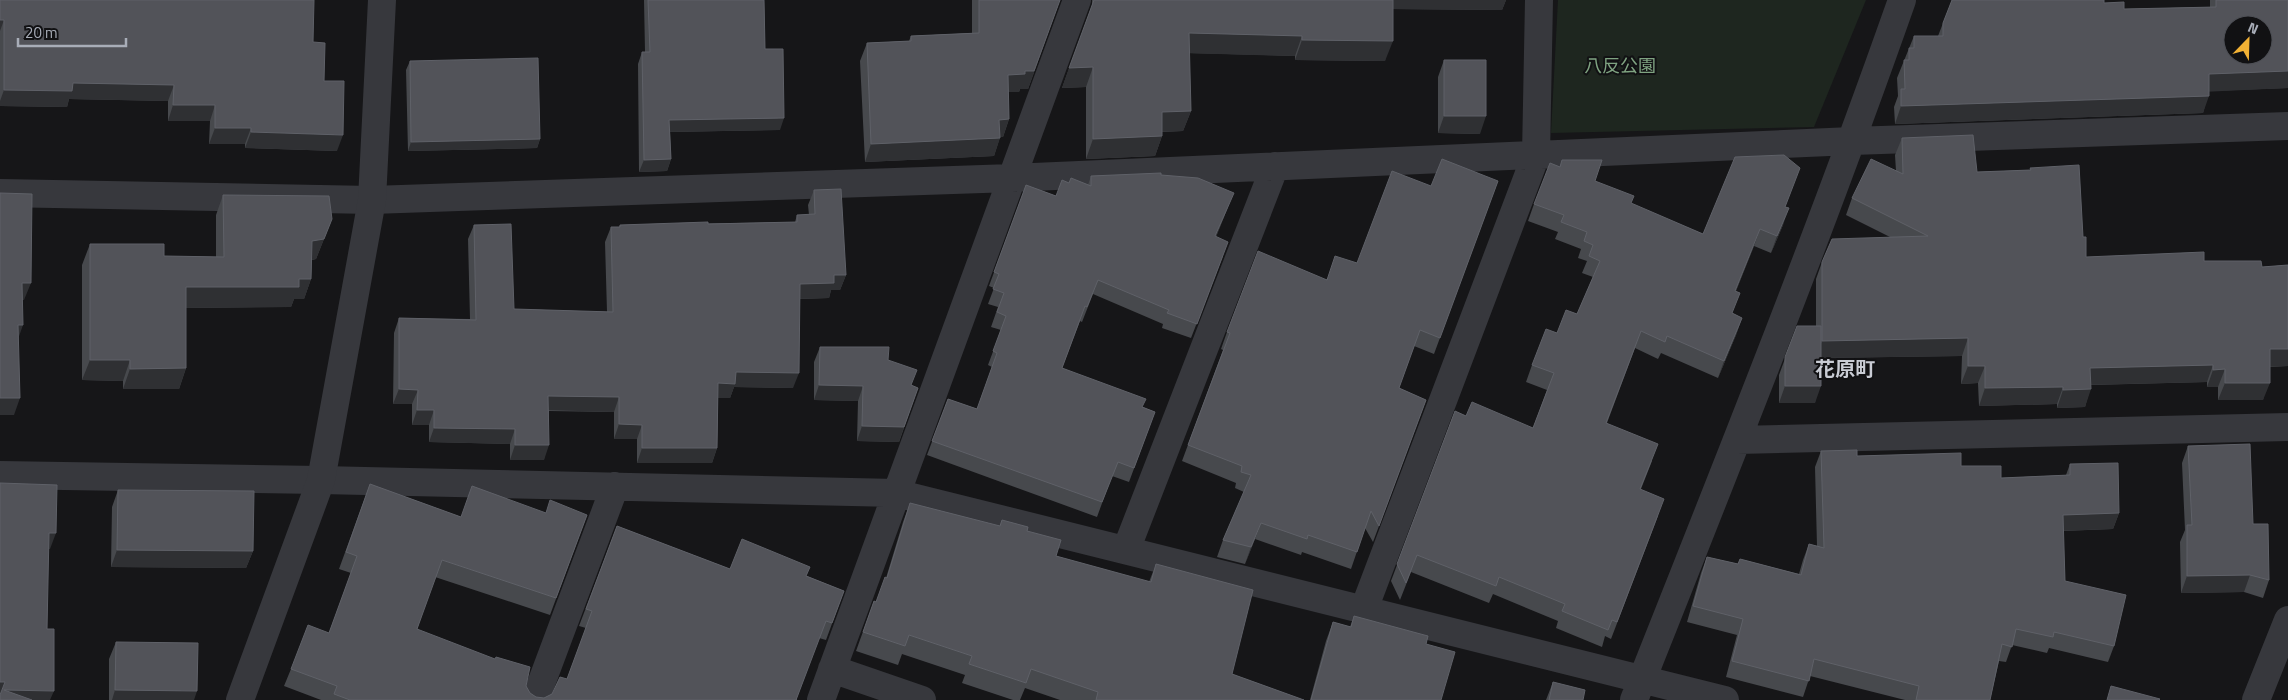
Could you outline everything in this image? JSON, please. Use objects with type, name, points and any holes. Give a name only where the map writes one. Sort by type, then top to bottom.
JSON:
[{"type":"street","points":[[240,700],[321,480],[372,200],[382,0]]},
{"type":"street","points":[[821,700],[1077,0]]},
{"type":"street","points":[[1364,609],[1536,154],[1539,0]]},
{"type":"street","points":[[1638,689],[1738,440],[1852,141],[1902,0]]},
{"type":"street","points":[[0,193],[372,200],[1012,178],[1852,141],[2288,126]]},
{"type":"street","points":[[1126,550],[1275,166]]},
{"type":"street","points":[[1738,440],[2288,428]]},
{"type":"street","points":[[0,475],[896,493],[1364,609],[1638,689],[1725,700]]},
{"type":"street","points":[[535,700],[615,486]]},
{"type":"street","points":[[2256,700],[2288,620]]},
{"type":"street","points":[[832,670],[922,700]]},
{"type":"green space","name":"八反公園","points":[[1558,0],[1866,0],[1814,127],[1551,133]]},
{"type":"building","points":[[0,0],[314,0],[313,42],[325,43],[324,81],[344,81],[343,135],[251,132],[251,128],[215,128],[215,105],[173,105],[174,85],[73,83],[72,91],[4,90],[4,20],[0,20]]},
{"type":"building","points":[[648,0],[764,0],[765,49],[783,49],[784,118],[669,120],[671,159],[644,160],[642,52],[650,52]]},
{"type":"building","points":[[979,0],[1060,0],[1034,71],[1025,71],[1025,74],[1008,75],[1009,119],[999,120],[1000,138],[871,144],[867,43],[911,41],[911,36],[979,33]]},
{"type":"building","points":[[1094,0],[1393,0],[1393,41],[1302,40],[1302,36],[1189,33],[1191,111],[1162,112],[1162,136],[1093,139],[1093,67],[1069,68]]},
{"type":"building","points":[[1952,0],[2104,0],[2104,3],[2124,2],[2124,9],[2216,7],[2216,0],[2288,0],[2288,71],[2209,74],[2209,96],[1901,106],[1901,89],[1905,89],[1904,60],[1909,60],[1909,48],[1914,48],[1914,36],[1943,36],[1943,23]]},
{"type":"building","points":[[538,58],[540,139],[411,142],[410,61]]},
{"type":"building","points":[[1444,60],[1486,60],[1486,116],[1444,116]]},
{"type":"building","points":[[1973,135],[1977,172],[2031,170],[2030,168],[2079,165],[2083,237],[2086,237],[2086,257],[2204,252],[2204,261],[2261,261],[2262,267],[2288,265],[2288,349],[2270,349],[2270,383],[2225,383],[2225,369],[2213,370],[2213,365],[2090,368],[2091,389],[2063,390],[2063,387],[1985,388],[1985,366],[1968,366],[1968,338],[1822,341],[1822,262],[1832,239],[1928,236],[1852,198],[1871,159],[1903,174],[1902,138]]},
{"type":"building","points":[[1784,155],[1800,168],[1785,207],[1789,208],[1777,236],[1760,229],[1735,291],[1740,293],[1732,313],[1742,318],[1724,361],[1667,336],[1665,342],[1641,331],[1606,423],[1658,444],[1640,489],[1664,499],[1617,622],[1612,620],[1608,630],[1562,611],[1565,604],[1499,577],[1496,586],[1417,555],[1406,583],[1397,564],[1455,411],[1466,416],[1472,402],[1533,428],[1554,373],[1532,365],[1546,329],[1557,333],[1566,310],[1577,314],[1600,261],[1589,256],[1593,245],[1584,241],[1587,232],[1561,222],[1564,215],[1534,204],[1550,163],[1560,167],[1562,160],[1602,160],[1595,181],[1634,196],[1631,203],[1703,234],[1735,157]]},
{"type":"building","points":[[1442,159],[1498,181],[1440,338],[1420,330],[1399,388],[1426,400],[1379,526],[1371,511],[1357,552],[1308,535],[1307,539],[1261,523],[1251,547],[1223,540],[1251,475],[1241,472],[1242,466],[1188,445],[1230,333],[1227,332],[1258,251],[1327,280],[1335,256],[1357,263],[1392,171],[1431,186]]},
{"type":"building","points":[[1161,173],[1161,175],[1198,178],[1234,193],[1215,236],[1228,242],[1197,324],[1167,313],[1169,310],[1098,280],[1087,307],[1085,306],[1062,368],[1146,399],[1142,407],[1155,412],[1134,468],[1118,462],[1102,502],[932,441],[948,399],[977,409],[997,353],[993,351],[1006,316],[997,312],[1004,293],[993,289],[999,274],[994,272],[1026,185],[1056,196],[1062,180],[1069,183],[1071,178],[1091,186],[1091,176]]},
{"type":"building","points":[[841,189],[846,275],[834,275],[834,283],[800,284],[799,373],[736,372],[735,384],[718,383],[717,448],[642,448],[642,425],[619,424],[619,397],[548,396],[549,445],[515,445],[515,429],[434,428],[434,410],[417,410],[418,390],[399,389],[399,318],[476,320],[474,225],[511,224],[514,309],[613,312],[611,227],[620,227],[620,225],[708,222],[708,224],[797,222],[797,215],[815,214],[814,190]]},
{"type":"building","points":[[0,193],[32,194],[31,283],[22,283],[23,325],[18,325],[20,398],[0,398]]},
{"type":"building","points":[[223,195],[329,196],[332,219],[324,239],[312,241],[311,279],[299,279],[299,287],[186,287],[186,368],[130,369],[130,360],[90,360],[90,244],[164,244],[164,256],[224,257]]},
{"type":"building","points":[[1797,326],[1821,326],[1821,386],[1785,386],[1785,357]]},
{"type":"building","points":[[820,347],[889,347],[888,360],[917,370],[911,385],[918,388],[904,427],[862,426],[863,386],[819,385]]},
{"type":"building","points":[[2250,444],[2253,524],[2268,524],[2269,580],[2250,575],[2187,576],[2187,525],[2192,525],[2188,446]]},
{"type":"building","points":[[1857,450],[1857,456],[1961,453],[1961,466],[2001,466],[2001,478],[2070,475],[2070,464],[2118,463],[2119,513],[2063,515],[2065,581],[2126,595],[2114,646],[2054,632],[2053,637],[2016,629],[2012,647],[2002,644],[1990,700],[1916,700],[1919,686],[1814,659],[1809,681],[1732,661],[1743,619],[1693,606],[1707,557],[1738,564],[1740,559],[1801,575],[1809,544],[1824,548],[1821,451]]},
{"type":"building","points":[[0,483],[57,485],[56,533],[49,533],[47,629],[54,629],[54,691],[4,690],[32,700],[0,700],[5,682],[0,682]]},
{"type":"building","points":[[370,484],[461,517],[472,486],[546,513],[550,500],[587,515],[556,598],[442,560],[417,629],[495,659],[496,657],[530,667],[526,686],[530,693],[536,697],[544,698],[552,694],[560,677],[567,679],[592,611],[586,609],[617,526],[730,569],[742,539],[810,567],[806,576],[844,591],[832,623],[826,621],[796,700],[350,700],[334,694],[337,686],[291,669],[308,625],[329,633],[357,556],[346,552]]},
{"type":"building","points":[[118,490],[254,491],[253,551],[117,550]]},
{"type":"building","points":[[910,503],[1000,526],[1002,520],[1028,527],[1027,531],[1061,540],[1056,556],[1151,582],[1156,564],[1253,590],[1232,674],[1304,700],[1096,700],[1098,692],[1031,669],[1026,683],[969,664],[972,656],[909,635],[905,646],[863,632],[874,601],[876,602],[885,577],[887,578]]},
{"type":"building","points":[[1354,616],[1428,636],[1426,644],[1455,652],[1441,700],[1311,700],[1333,622],[1351,627]]},
{"type":"building","points":[[116,642],[198,643],[197,691],[115,690]]},
{"type":"building","points":[[1553,682],[1585,690],[1583,700],[1549,700]]},
{"type":"building","points":[[2111,686],[2160,699],[2107,700]]},
{"type":"district","name":"花原町","points":[[1845,369]]}]
